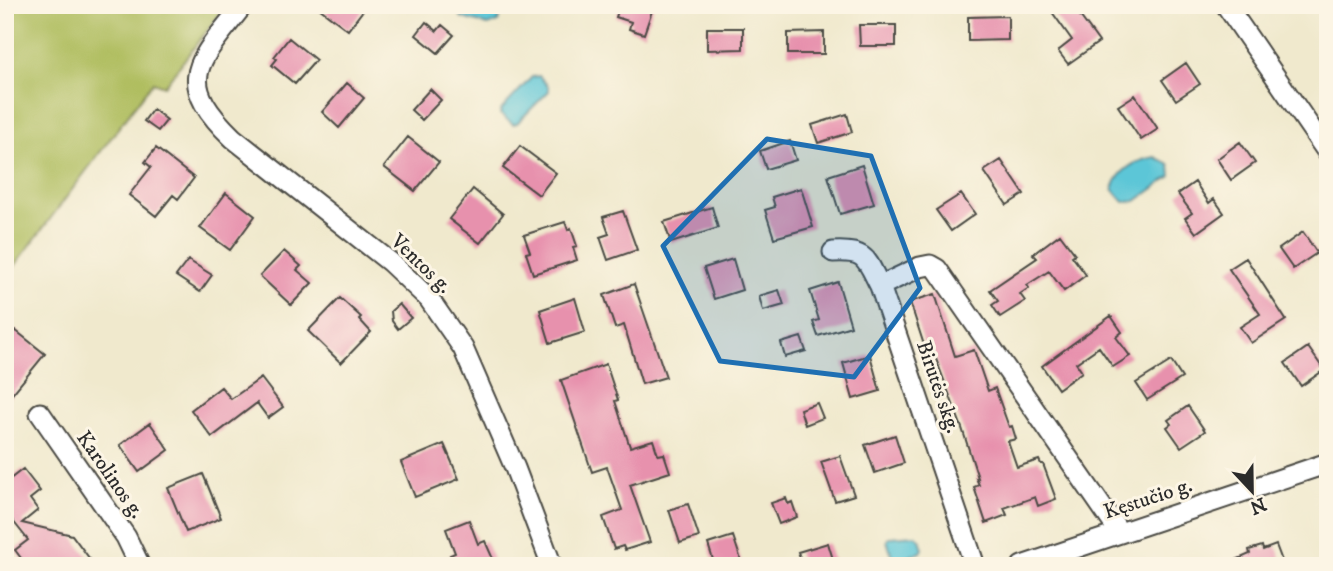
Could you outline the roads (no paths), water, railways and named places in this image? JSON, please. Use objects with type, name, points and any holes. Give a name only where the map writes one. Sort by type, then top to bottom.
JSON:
[{"type":"street","name":"Ventos g.","points":[[243,5],[200,64],[197,92],[214,120],[233,138],[390,262],[429,299],[463,348],[515,468],[552,566]]},
{"type":"street","points":[[1226,5],[1328,153]]},
{"type":"street","name":"Birutės skg.","points":[[833,252],[854,251],[866,259],[880,286],[975,566]]},
{"type":"street","points":[[880,286],[920,267],[930,265],[937,269],[1120,533]]},
{"type":"street","name":"Karolinos g.","points":[[40,413],[126,537],[140,566]]},
{"type":"street","name":"Kęstučio g.","points":[[1022,566],[1328,463]]},
{"type":"water","points":[[503,5],[498,22],[488,25],[462,18],[454,6]]},
{"type":"water","points":[[539,76],[549,91],[513,124],[500,114],[502,109],[532,77]]},
{"type":"water","points":[[1155,157],[1170,165],[1171,176],[1136,201],[1124,202],[1113,189],[1119,176],[1135,163]]},
{"type":"water","points":[[915,535],[920,539],[923,549],[921,552],[893,560],[887,540],[890,537]]}]
